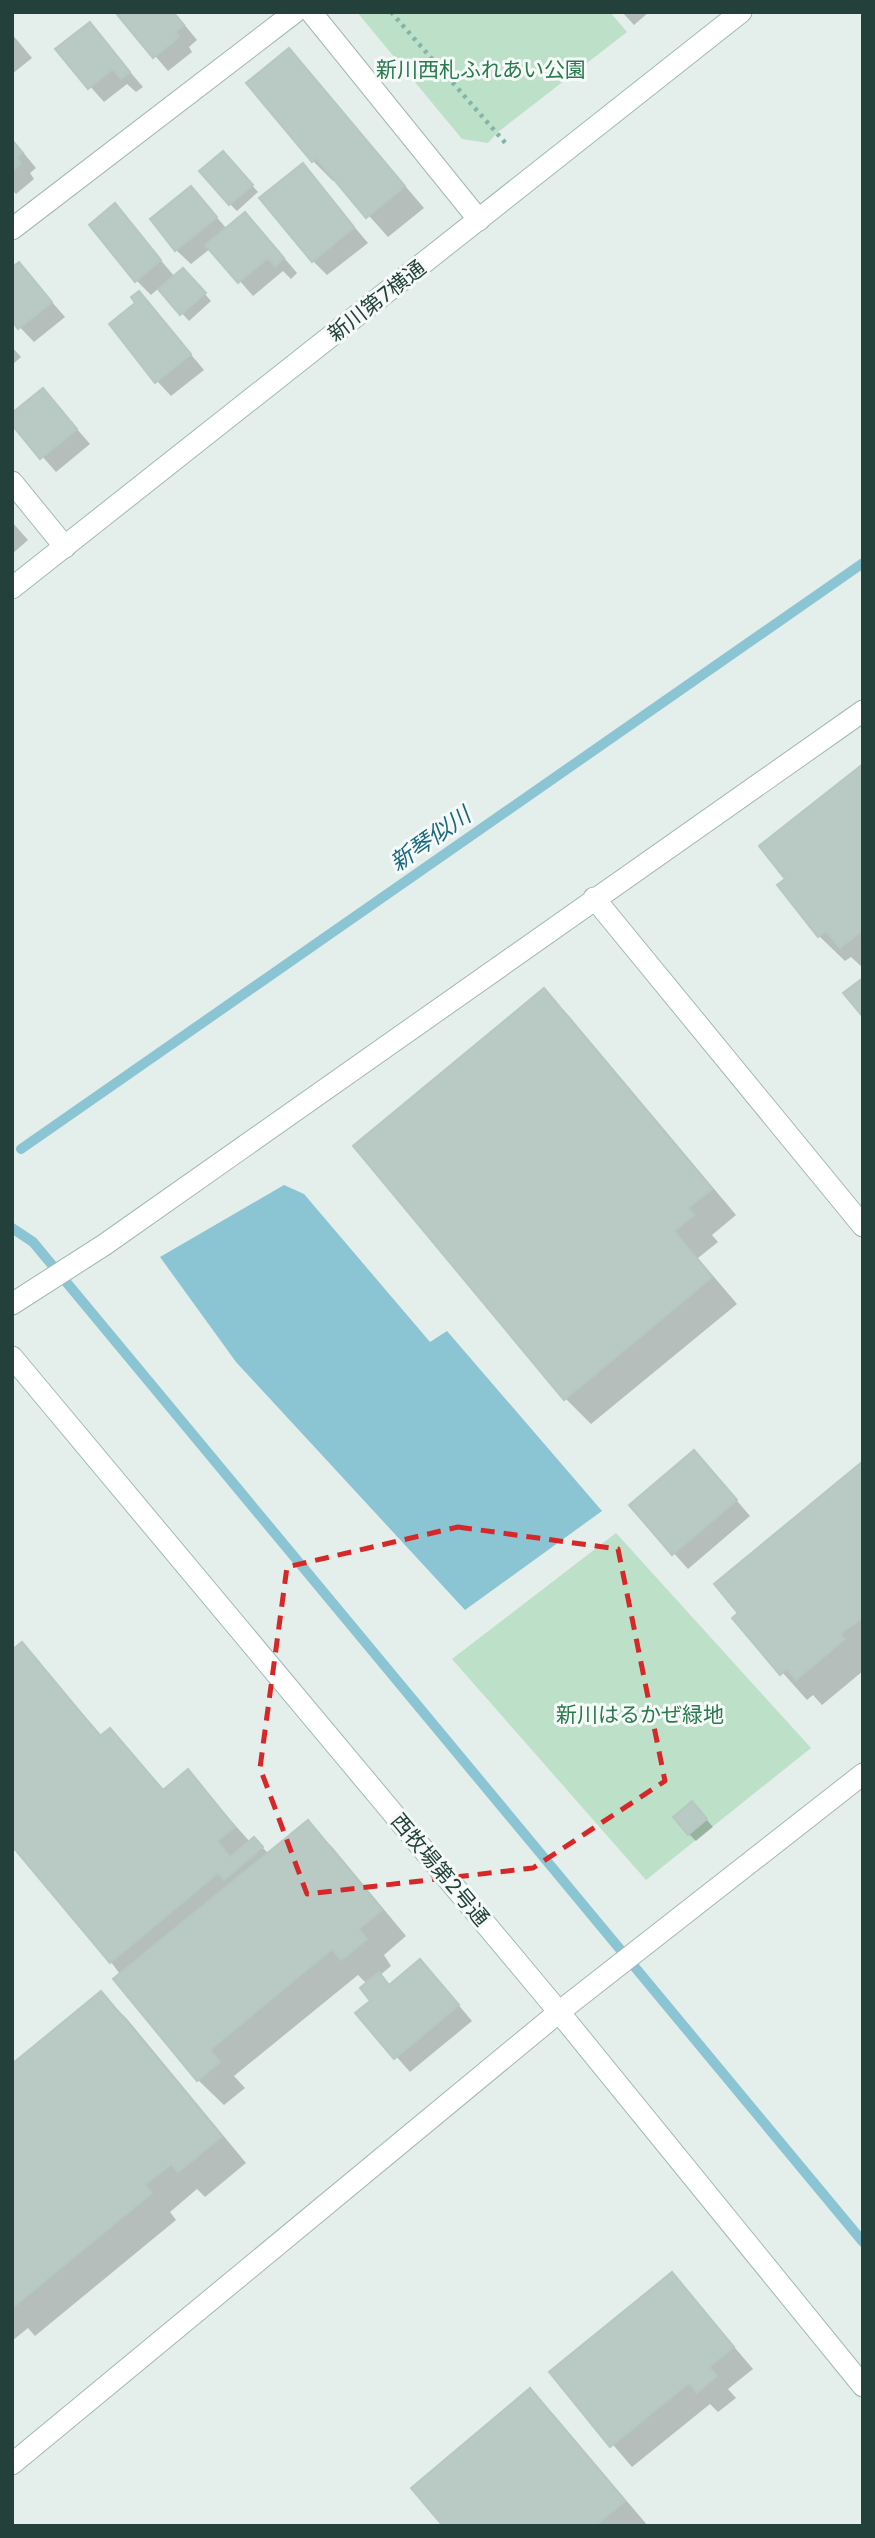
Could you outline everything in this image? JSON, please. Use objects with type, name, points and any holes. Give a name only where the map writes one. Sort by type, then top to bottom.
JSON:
[{"type":"street","points":[[12,229],[295,12]]},
{"type":"street","points":[[311,12],[479,220]]},
{"type":"street","name":"新川第7横通","points":[[12,588],[741,12]]},
{"type":"street","points":[[12,482],[65,547]]},
{"type":"street","points":[[12,1304],[104,1245],[594,898],[863,712]]},
{"type":"street","points":[[594,898],[863,1226]]},
{"type":"street","name":"西牧場第2号通","points":[[12,1357],[559,2012],[863,2386]]},
{"type":"street","points":[[12,2464],[559,2012],[863,1774]]},
{"type":"path","points":[[391,12],[508,146]]},
{"type":"highlighted area","points":[[458,1527],[618,1549],[665,1781],[533,1868],[307,1894],[260,1768],[287,1567]]},
{"type":"green space","name":"新川西札ふれあい公園","points":[[357,12],[610,12],[627,32],[498,132],[488,143],[462,139]]},
{"type":"green space","name":"新川はるかぜ緑地","points":[[616,1533],[811,1748],[646,1880],[452,1659]]},
{"type":"water","points":[[284,1185],[304,1194],[430,1342],[447,1331],[602,1511],[465,1610],[236,1362],[160,1257]]},
{"type":"building","points":[[115,12],[173,12],[184,25],[176,32],[179,37],[153,58]]},
{"type":"building","points":[[90,22],[130,72],[121,79],[113,69],[88,89],[55,49]]},
{"type":"building","points":[[289,48],[405,186],[366,218],[316,158],[312,162],[246,83]]},
{"type":"building","points":[[12,140],[23,153],[17,157],[21,164],[12,171]]},
{"type":"building","points":[[223,151],[253,185],[229,205],[199,171]]},
{"type":"building","points":[[303,163],[354,227],[312,262],[259,198]]},
{"type":"building","points":[[191,186],[217,217],[175,251],[150,219]]},
{"type":"building","points":[[115,203],[161,260],[135,282],[89,225]]},
{"type":"building","points":[[245,212],[284,258],[275,266],[268,258],[238,283],[205,245]]},
{"type":"building","points":[[19,262],[52,302],[18,329],[12,321],[12,267]]},
{"type":"building","points":[[183,268],[206,293],[180,315],[158,289]]},
{"type":"building","points":[[139,291],[191,354],[155,383],[109,324],[135,303],[131,297]]},
{"type":"building","points":[[43,388],[77,429],[40,459],[12,425],[12,413]]},
{"type":"building","points":[[863,764],[863,930],[840,948],[826,931],[818,937],[777,885],[785,879],[759,846]]},
{"type":"building","points":[[863,978],[863,1017],[843,993]]},
{"type":"building","points":[[544,988],[712,1189],[688,1208],[694,1215],[674,1231],[712,1277],[564,1400],[353,1146]]},
{"type":"building","points":[[694,1450],[737,1500],[672,1555],[629,1505]]},
{"type":"building","points":[[863,1461],[863,1618],[840,1634],[845,1639],[796,1680],[787,1669],[780,1675],[732,1618],[738,1613],[714,1584]]},
{"type":"building","points":[[22,1642],[100,1736],[110,1728],[163,1790],[188,1769],[235,1827],[217,1841],[230,1857],[254,1837],[263,1847],[224,1880],[218,1873],[110,1963],[12,1846],[12,1650]]},
{"type":"building","points":[[692,1801],[707,1819],[688,1835],[673,1817]]},
{"type":"building","points":[[308,1820],[382,1910],[359,1929],[367,1939],[341,1960],[332,1949],[210,2050],[220,2062],[197,2081],[113,1979]]},
{"type":"building","points":[[420,1959],[459,2005],[394,2059],[355,2013],[370,2001],[360,1988],[379,1972],[389,1985]]},
{"type":"building","points":[[101,1991],[222,2136],[178,2172],[171,2164],[145,2185],[152,2193],[12,2308],[12,2064]]},
{"type":"building","points":[[672,2272],[734,2347],[709,2367],[717,2376],[697,2393],[689,2383],[610,2447],[549,2372]]},
{"type":"building","points":[[530,2388],[625,2501],[595,2526],[443,2526],[411,2488]]},
{"type":"waterway","name":"新琴似川","points":[[21,1149],[863,563]]},
{"type":"waterway","points":[[12,1228],[33,1242],[863,2242]]}]
